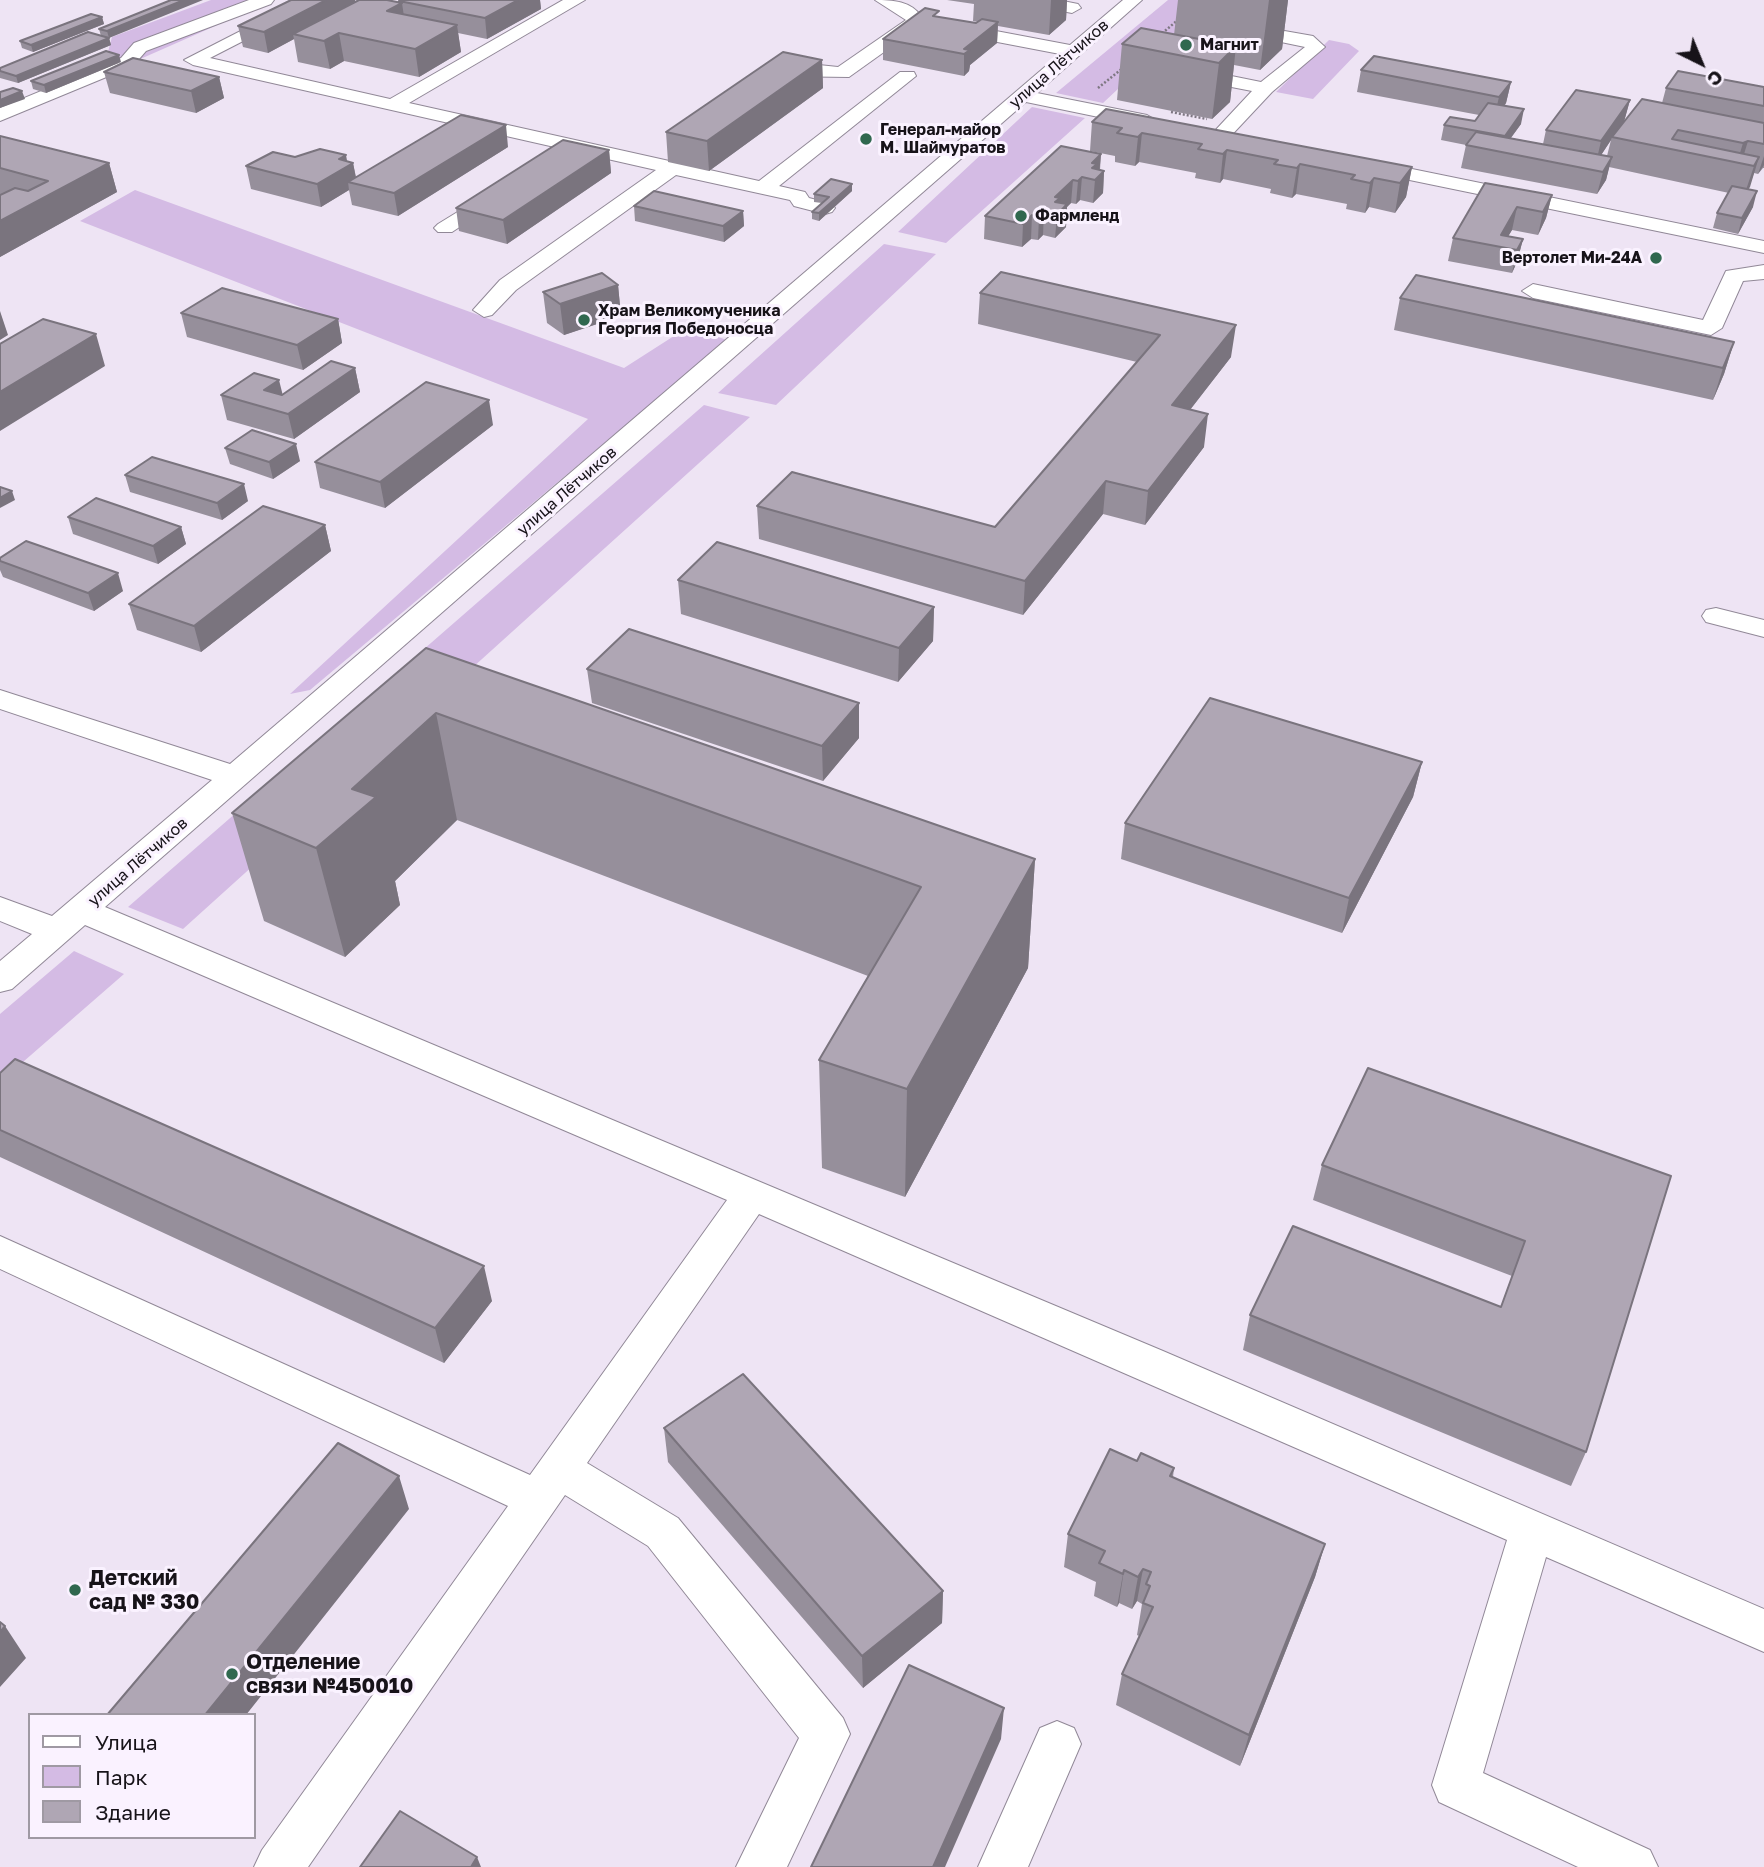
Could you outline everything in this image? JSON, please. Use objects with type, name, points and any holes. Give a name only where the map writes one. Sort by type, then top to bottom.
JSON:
[{"type":"street","points":[[0,115],[127,62],[140,47],[265,0]]},
{"type":"street","points":[[314,0],[193,60],[763,188],[797,196],[802,202],[847,213]]},
{"type":"street","points":[[539,0],[571,3]]},
{"type":"street","points":[[884,0],[911,14],[916,21],[1073,51]]},
{"type":"street","points":[[1032,0],[1072,8]]},
{"type":"street","name":"улица Лётчиков","points":[[0,980],[236,777],[847,213],[1022,96],[1133,0]]},
{"type":"street","points":[[392,105],[571,3]]},
{"type":"street","points":[[764,78],[782,68],[831,74],[850,70],[916,21]]},
{"type":"street","points":[[1205,22],[1307,40],[1316,45],[1215,130],[1244,141]]},
{"type":"street","points":[[1153,66],[1260,93]]},
{"type":"street","points":[[763,188],[907,76]]},
{"type":"street","points":[[1174,83],[1260,93]]},
{"type":"street","points":[[1022,96],[1076,107],[1166,118]]},
{"type":"street","points":[[547,160],[570,145]]},
{"type":"street","points":[[644,162],[666,146]]},
{"type":"street","points":[[1348,162],[1764,247]]},
{"type":"street","points":[[484,310],[508,285],[672,168]]},
{"type":"street","points":[[445,229],[513,183]]},
{"type":"street","points":[[1533,290],[1711,328],[1734,276],[1764,272]]},
{"type":"street","points":[[1716,616],[1764,629]]},
{"type":"street","points":[[0,699],[236,777]]},
{"type":"street","points":[[0,908],[69,921],[751,1195],[1764,1631]]},
{"type":"street","points":[[279,1867],[751,1195]]},
{"type":"street","points":[[0,1252],[663,1532],[826,1734],[761,1867]]},
{"type":"street","points":[[1532,1530],[1456,1785],[1633,1867]]},
{"type":"street","points":[[1003,1867],[1057,1744]]},
{"type":"path","points":[[1150,44],[1181,17],[1205,22]]},
{"type":"path","points":[[1076,107],[1129,62],[1153,66]]},
{"type":"path","points":[[1166,118],[1215,130]]},
{"type":"green space","points":[[211,0],[274,0],[129,64],[108,52],[112,37]]},
{"type":"green space","points":[[1168,0],[1213,0],[1103,103],[1056,93]]},
{"type":"green space","points":[[1329,40],[1349,44],[1359,51],[1313,99],[1276,92]]},
{"type":"green space","points":[[1032,107],[1085,118],[946,243],[898,232]]},
{"type":"green space","points":[[135,190],[624,368],[688,327],[727,340],[310,690],[290,694],[588,419],[80,221]]},
{"type":"green space","points":[[884,244],[936,254],[776,405],[718,393]]},
{"type":"green space","points":[[704,405],[750,417],[183,929],[128,907]]},
{"type":"green space","points":[[74,951],[124,974],[0,1082],[0,1014]]},
{"type":"building","points":[[171,0],[184,0],[107,31],[99,29]]},
{"type":"building","points":[[291,0],[326,0],[264,32],[238,26]]},
{"type":"building","points":[[359,0],[402,3],[387,11],[457,25],[415,49],[339,33],[324,41],[293,34]]},
{"type":"building","points":[[400,0],[518,0],[485,18]]},
{"type":"building","points":[[925,8],[939,11],[933,16],[976,23],[982,19],[998,22],[964,49],[970,50],[964,54],[883,39]]},
{"type":"building","points":[[91,14],[102,17],[31,45],[20,41]]},
{"type":"building","points":[[1141,28],[1236,46],[1219,63],[1122,44]]},
{"type":"building","points":[[88,32],[109,38],[16,76],[0,71],[0,68]]},
{"type":"building","points":[[106,51],[119,55],[44,85],[31,81]]},
{"type":"building","points":[[783,52],[822,60],[707,141],[666,132]]},
{"type":"building","points":[[1374,56],[1511,82],[1499,97],[1361,70]]},
{"type":"building","points":[[133,58],[219,77],[191,91],[104,72]]},
{"type":"building","points":[[1678,71],[1764,87],[1764,106],[1666,88]]},
{"type":"building","points":[[13,88],[22,91],[0,100],[0,92]]},
{"type":"building","points":[[1576,90],[1630,100],[1601,141],[1546,130]]},
{"type":"building","points":[[1642,99],[1764,123],[1764,144],[1748,141],[1743,143],[1678,130],[1672,139],[1759,157],[1754,166],[1612,137]]},
{"type":"building","points":[[1488,103],[1524,109],[1505,136],[1444,125],[1450,117],[1475,121]]},
{"type":"building","points":[[1106,109],[1412,167],[1400,183],[1374,178],[1370,183],[1351,179],[1355,175],[1300,164],[1297,168],[1274,164],[1278,160],[1227,150],[1223,154],[1198,149],[1202,144],[1142,133],[1138,137],[1117,133],[1122,128],[1092,122]]},
{"type":"building","points":[[461,115],[506,125],[394,193],[348,182]]},
{"type":"building","points":[[1476,132],[1612,157],[1603,172],[1466,145]]},
{"type":"building","points":[[0,136],[109,163],[0,221],[0,195],[15,188],[28,191],[48,181],[0,168]]},
{"type":"building","points":[[563,140],[609,150],[503,220],[456,208]]},
{"type":"building","points":[[1061,146],[1101,154],[1092,163],[1097,164],[1092,168],[1104,171],[1095,180],[1082,177],[1078,181],[1073,180],[1055,197],[1060,198],[1055,202],[1067,204],[1057,215],[1044,212],[1039,217],[1032,215],[1023,224],[985,216]]},
{"type":"building","points":[[320,149],[346,155],[339,159],[353,163],[317,184],[246,166],[273,152],[295,157]]},
{"type":"building","points":[[831,179],[852,184],[819,213],[812,212],[829,197],[814,194]]},
{"type":"building","points":[[1485,183],[1552,195],[1543,212],[1517,207],[1501,235],[1523,239],[1517,250],[1453,238]]},
{"type":"building","points":[[1732,186],[1757,191],[1742,218],[1717,213]]},
{"type":"building","points":[[654,191],[743,211],[723,226],[634,206]]},
{"type":"building","points":[[1001,272],[1236,325],[1172,405],[1208,414],[1148,491],[1106,481],[1025,581],[757,506],[792,472],[995,527],[1160,335],[980,293]]},
{"type":"building","points":[[602,273],[618,285],[560,304],[543,292]]},
{"type":"building","points":[[1416,275],[1734,342],[1723,368],[1400,298]]},
{"type":"building","points":[[222,288],[338,319],[297,345],[181,313]]},
{"type":"building","points":[[43,319],[96,334],[0,392],[0,344]]},
{"type":"building","points":[[331,361],[355,368],[288,414],[221,395],[254,373],[279,380],[264,390],[282,395]]},
{"type":"building","points":[[426,382],[489,400],[380,482],[315,462]]},
{"type":"building","points":[[252,430],[296,444],[269,462],[225,448]]},
{"type":"building","points":[[152,457],[244,484],[217,503],[125,475]]},
{"type":"building","points":[[0,487],[12,491],[0,498]]},
{"type":"building","points":[[96,498],[181,527],[153,546],[68,517]]},
{"type":"building","points":[[263,506],[325,525],[194,626],[129,604]]},
{"type":"building","points":[[26,541],[118,573],[88,593],[0,561],[0,558]]},
{"type":"building","points":[[717,542],[934,607],[899,648],[678,580]]},
{"type":"building","points":[[629,629],[859,703],[822,746],[587,669]]},
{"type":"building","points":[[426,648],[1035,859],[907,1089],[819,1060],[921,887],[436,713],[352,789],[376,797],[316,848],[232,813]]},
{"type":"building","points":[[1210,698],[1422,762],[1349,898],[1125,823]]},
{"type":"building","points":[[15,1059],[484,1266],[435,1328],[0,1130],[0,1073]]},
{"type":"building","points":[[1368,1068],[1671,1176],[1586,1452],[1250,1315],[1293,1226],[1501,1307],[1525,1241],[1322,1165]]},
{"type":"building","points":[[743,1374],[943,1591],[862,1656],[664,1428]]},
{"type":"building","points":[[338,1443],[399,1476],[207,1713],[109,1713]]},
{"type":"building","points":[[1110,1449],[1137,1461],[1141,1453],[1174,1468],[1170,1476],[1325,1544],[1249,1735],[1122,1674],[1153,1607],[1143,1603],[1150,1586],[1146,1584],[1151,1572],[1143,1569],[1138,1577],[1124,1570],[1123,1574],[1099,1563],[1105,1551],[1068,1534]]},
{"type":"building","points":[[909,1665],[1004,1708],[933,1867],[811,1867]]},
{"type":"building","points":[[400,1811],[477,1857],[471,1867],[360,1867]]},
{"type":"place","name":"Магнит","points":[[1186,45]]},
{"type":"place","name":"Генерал-майор М. Шаймуратов","points":[[866,139]]},
{"type":"place","name":"Фармленд","points":[[1021,216]]},
{"type":"place","name":"Вертолет Ми-24А","points":[[1656,258]]},
{"type":"place","name":"Храм Великомученика Георгия Победоносца","points":[[584,320]]},
{"type":"place","name":"Детский сад № 330","points":[[75,1590]]},
{"type":"place","name":"Отделение связи №450010","points":[[232,1674]]}]
